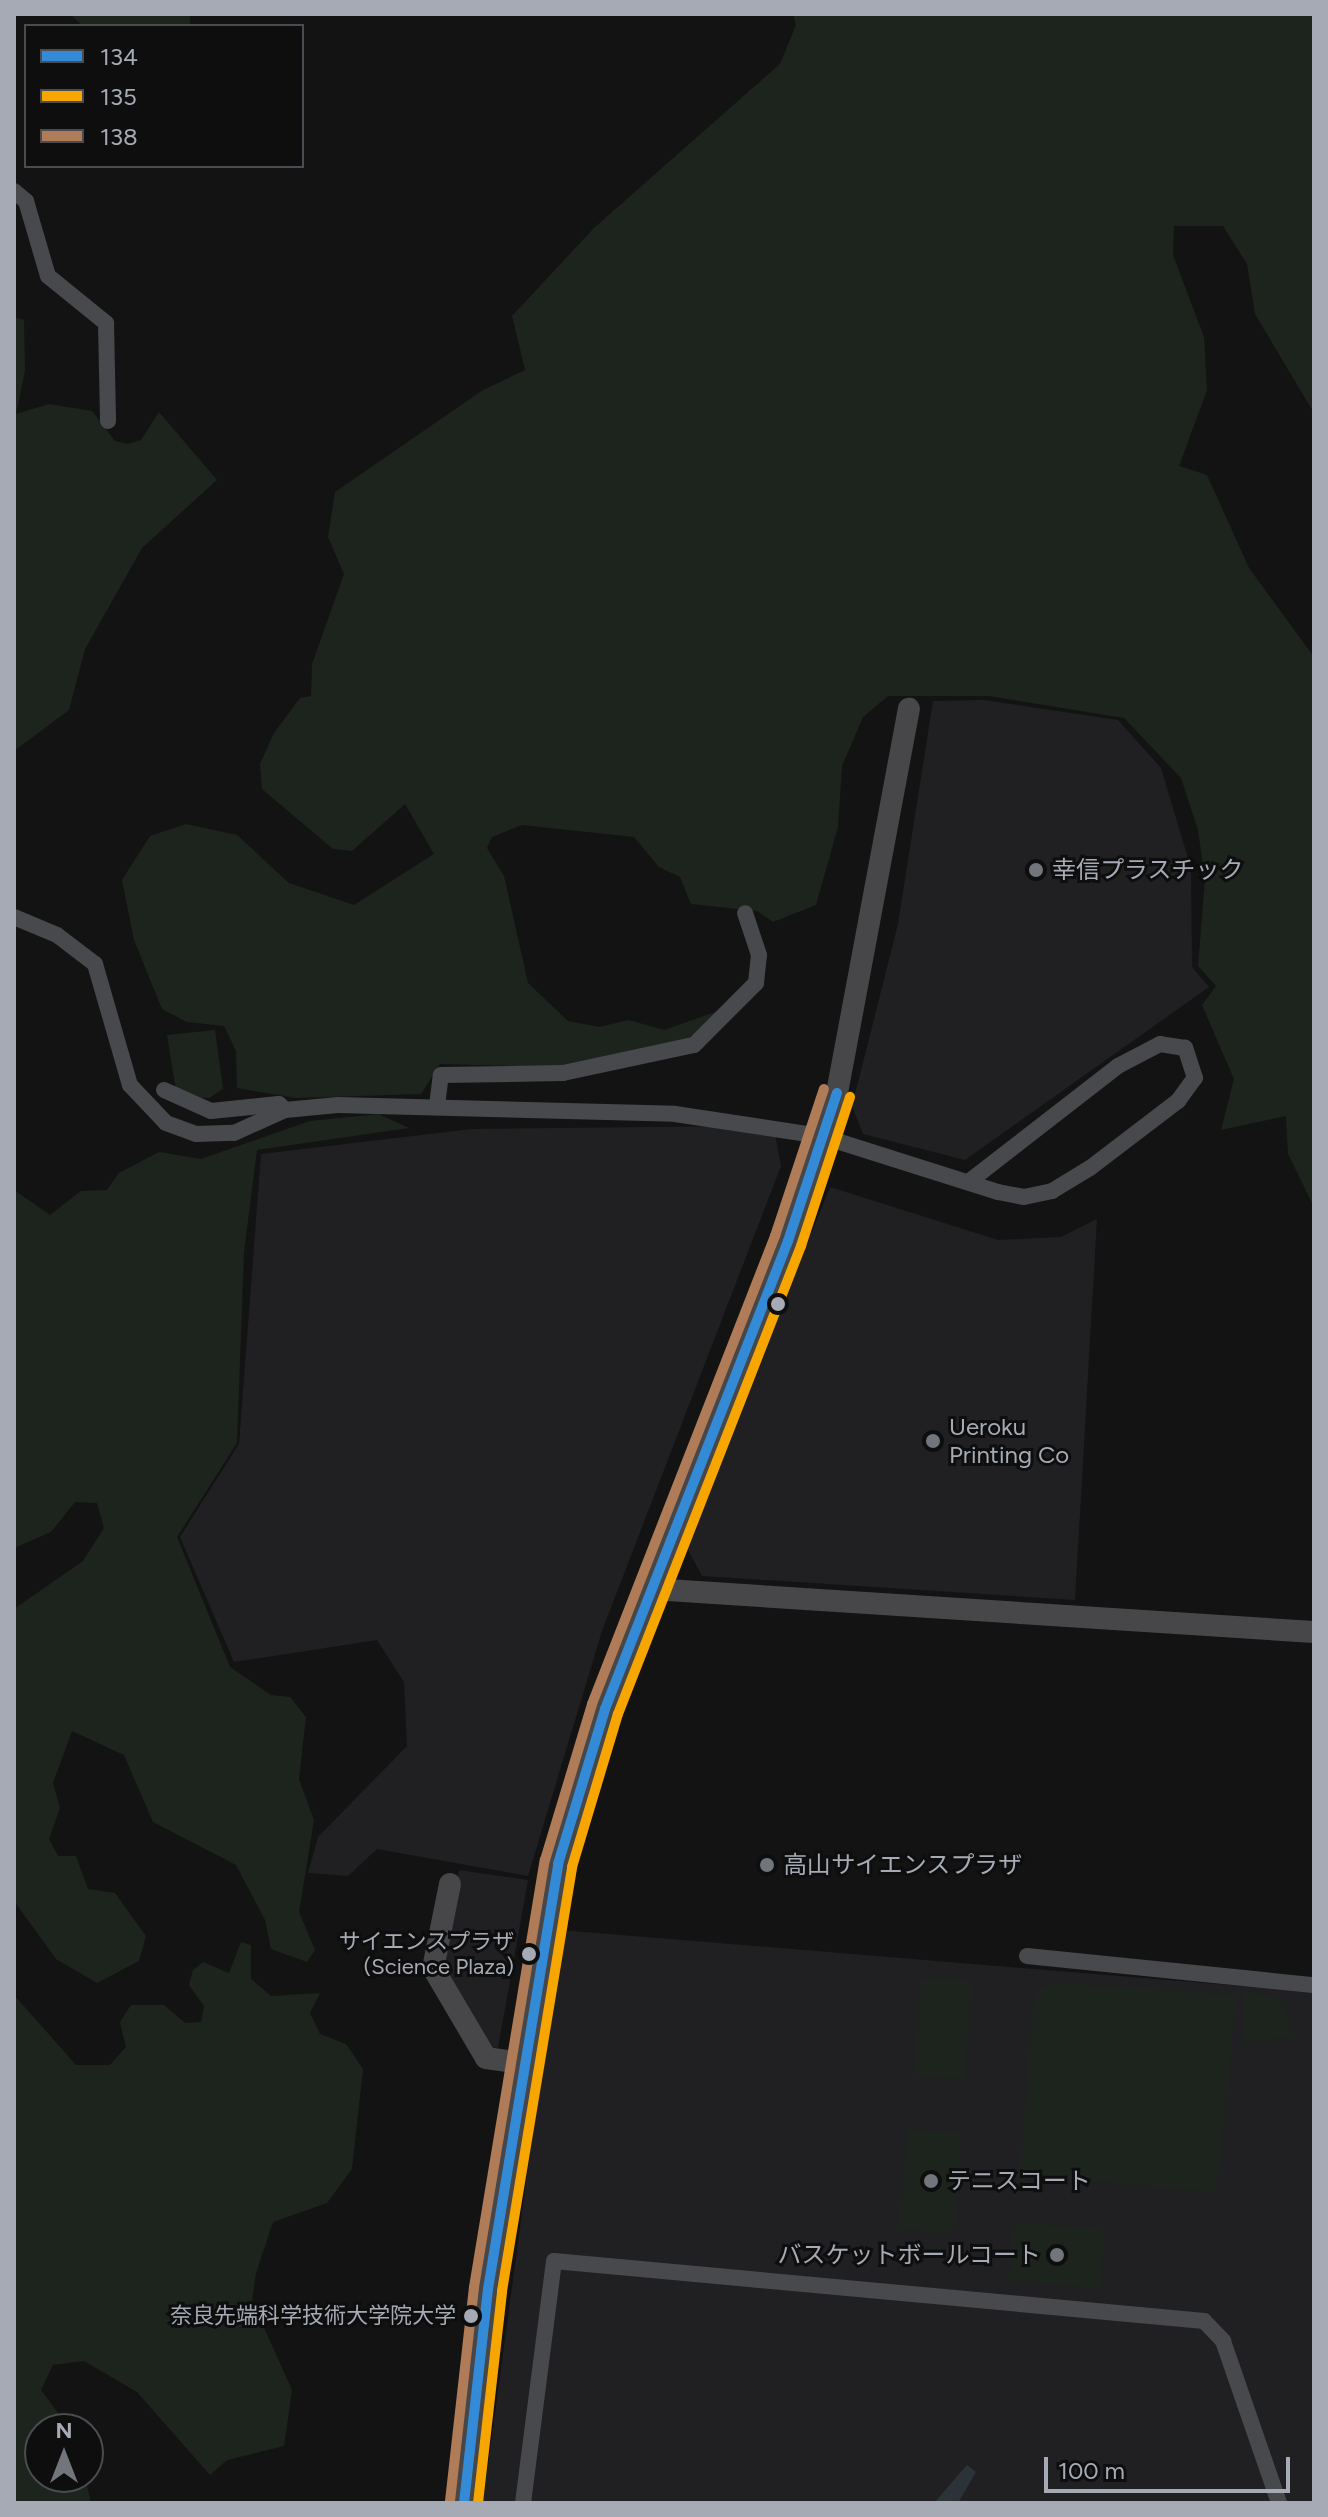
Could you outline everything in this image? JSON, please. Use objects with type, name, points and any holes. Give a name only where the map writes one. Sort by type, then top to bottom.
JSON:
[{"type":"street","points":[[14,191],[26,201],[48,276],[106,323],[108,421]]},
{"type":"street","points":[[464,2503],[523,2063],[558,1864],[652,1589],[837,1093],[909,709]]},
{"type":"street","points":[[437,1106],[441,1075],[563,1073],[694,1045],[756,983],[759,955],[745,913]]},
{"type":"street","points":[[14,917],[57,935],[95,964],[130,1085],[166,1123],[196,1134],[234,1133],[285,1110],[437,1106],[675,1114],[821,1136],[970,1181],[1024,1197],[1064,1183],[1188,1092],[1195,1078],[1185,1048],[1160,1044],[1118,1066],[970,1181]]},
{"type":"street","points":[[164,1090],[211,1111],[279,1104],[285,1110]]},
{"type":"street","points":[[652,1589],[1314,1632]]},
{"type":"street","points":[[450,1884],[433,1968],[486,2058],[523,2063]]},
{"type":"street","points":[[1027,1956],[1314,1985]]},
{"type":"street","points":[[523,2503],[554,2261],[1204,2321],[1223,2341],[1279,2503]]},
{"type":"shaded area","points":[[70,14],[190,14],[190,24],[81,24]]},
{"type":"shaded area","points":[[793,14],[1314,14],[1314,413],[1255,314],[1247,264],[1223,226],[1174,226],[1173,255],[1204,337],[1207,390],[1179,466],[1207,475],[1249,568],[1314,657],[1314,1207],[1288,1154],[1286,1116],[1221,1130],[1234,1079],[1202,1005],[1216,986],[1198,966],[1205,880],[1198,830],[1181,778],[1124,718],[989,696],[888,696],[863,717],[842,766],[838,827],[816,905],[773,922],[757,911],[691,904],[680,877],[659,867],[634,837],[522,825],[492,837],[487,848],[504,876],[528,983],[568,1021],[599,1027],[629,1020],[664,1030],[721,1010],[683,1043],[562,1067],[440,1064],[421,1094],[296,1098],[237,1088],[236,1051],[224,1026],[187,1022],[162,1009],[134,940],[122,880],[150,836],[186,824],[237,835],[289,883],[354,905],[434,854],[405,804],[352,851],[333,849],[262,789],[260,764],[274,733],[300,698],[311,696],[312,664],[344,574],[328,537],[335,492],[483,390],[525,370],[512,316],[594,228],[780,64],[796,25]]},
{"type":"shaded area","points":[[14,317],[24,320],[25,371],[16,414],[49,404],[92,411],[115,441],[128,444],[141,440],[159,412],[217,480],[142,548],[85,649],[69,710],[14,751]]},
{"type":"shaded area","points":[[984,700],[1118,720],[1161,768],[1191,868],[1192,967],[1209,987],[965,1160],[863,1134],[852,1106],[898,924],[933,701]]},
{"type":"shaded area","points":[[215,1030],[223,1089],[209,1098],[177,1097],[167,1035]]},
{"type":"shaded area","points":[[378,1114],[409,1128],[257,1150],[244,1252],[237,1443],[177,1537],[230,1667],[271,1695],[290,1697],[306,1717],[299,1779],[314,1820],[299,1912],[315,1950],[307,1962],[271,1949],[265,1920],[236,1865],[153,1822],[124,1755],[72,1731],[53,1783],[60,1808],[49,1839],[58,1856],[76,1856],[88,1889],[115,1893],[146,1936],[139,1961],[97,1983],[56,1959],[14,1901],[14,1609],[83,1561],[104,1528],[97,1503],[75,1502],[51,1532],[14,1548],[14,1190],[50,1215],[81,1191],[107,1190],[119,1173],[159,1152],[201,1159],[310,1121]]},
{"type":"shaded area","points":[[751,1126],[775,1134],[781,1166],[602,1631],[528,1876],[377,1849],[348,1876],[308,1873],[318,1837],[407,1746],[404,1682],[377,1640],[234,1662],[180,1537],[239,1444],[261,1154],[472,1129]]},
{"type":"shaded area","points":[[830,1187],[998,1240],[1061,1237],[1097,1219],[1075,1600],[702,1576],[686,1546]]},
{"type":"shaded area","points":[[459,1870],[528,1880],[498,2048],[490,2047],[440,1967]]},
{"type":"shaded area","name":"奈良先端科学技術大学院大学","points":[[560,1930],[1314,1992],[1314,2503],[483,2503]]},
{"type":"shaded area","points":[[241,1942],[251,1945],[251,1979],[271,1996],[320,1993],[310,2013],[320,2034],[346,2044],[363,2069],[352,2169],[327,2203],[273,2222],[256,2273],[252,2301],[292,2390],[284,2446],[227,2460],[210,2475],[137,2392],[84,2361],[53,2365],[41,2390],[58,2413],[24,2413],[24,2493],[89,2493],[91,2503],[14,2503],[14,1995],[76,2065],[110,2065],[126,2047],[120,2022],[131,2005],[164,2005],[185,2023],[201,2022],[204,2006],[189,1985],[193,1970],[203,1962],[229,1973]]},
{"type":"shaded area","points":[[922,1978],[971,1982],[964,2079],[915,2076]]},
{"type":"shaded area","points":[[1052,1983],[1236,1995],[1216,2192],[1020,2174],[1035,1995]]},
{"type":"shaded area","points":[[1245,1990],[1280,1999],[1292,2037],[1244,2042]]},
{"type":"shaded area","name":"テニスコート","points":[[909,2129],[962,2134],[953,2233],[900,2228]]},
{"type":"shaded area","name":"バスケットボールコート","points":[[1015,2222],[1105,2230],[1099,2288],[1009,2280]]},
{"type":"shaded area","points":[[967,2465],[976,2472],[958,2503],[934,2503]]},
{"type":"transit line","name":"138","points":[[450,2501],[474,2287],[545,1860],[592,1704],[775,1236],[824,1089]]},
{"type":"transit line","name":"134","points":[[464,2503],[488,2289],[558,1864],[605,1709],[788,1241],[837,1093]]},
{"type":"transit line","name":"135","points":[[478,2503],[502,2291],[572,1867],[618,1714],[801,1246],[850,1097]]},
{"type":"place","name":"幸信プラスチック","points":[[1036,870]]},
{"type":"place","name":"Ueroku Printing Co","points":[[933,1441]]},
{"type":"place","name":"高山サイエンスプラザ","points":[[767,1865]]},
{"type":"place","name":"サイエンスプラザ (Science Plaza)","points":[[529,1954]]},
{"type":"place","name":"テニスコート","points":[[931,2181]]},
{"type":"place","name":"バスケットボールコート","points":[[1057,2255]]},
{"type":"place","name":"奈良先端科学技術大学院大学","points":[[471,2316]]}]
